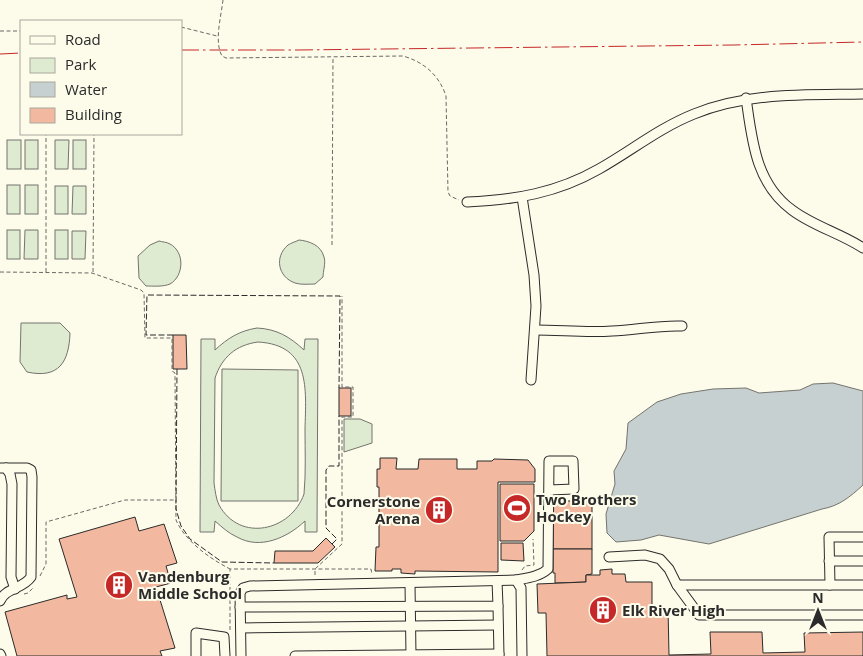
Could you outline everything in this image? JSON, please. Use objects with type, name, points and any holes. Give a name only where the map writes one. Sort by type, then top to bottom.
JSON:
[{"type":"street","points":[[467,202],[499,201],[552,190],[583,177],[652,135],[693,114],[720,104],[746,98],[788,95],[863,94]]},
{"type":"street","points":[[746,98],[757,161],[775,193],[792,210],[863,248]]},
{"type":"street","points":[[522,197],[534,275],[535,330],[531,380]]},
{"type":"street","points":[[535,330],[609,332],[637,330],[663,325],[682,326]]},
{"type":"street","points":[[3,468],[10,474],[12,484],[11,577],[18,592]]},
{"type":"street","points":[[0,601],[2,597],[18,592],[31,577],[31,470],[27,468],[3,468]]},
{"type":"street","points":[[241,656],[240,593],[243,588],[250,586],[497,581],[516,580],[543,573],[548,569],[549,490]]},
{"type":"street","points":[[830,585],[829,537],[863,537]]},
{"type":"street","points":[[609,557],[645,555],[660,559],[669,569],[677,585],[699,614],[863,614]]},
{"type":"street","points":[[829,561],[863,561]]},
{"type":"street","points":[[516,580],[521,588],[522,656]]},
{"type":"street","points":[[295,656],[498,655],[497,581]]},
{"type":"street","points":[[410,583],[411,655]]},
{"type":"street","points":[[677,585],[863,585]]},
{"type":"street","points":[[240,606],[498,606]]},
{"type":"street","points":[[196,656],[196,633],[224,637],[241,633],[410,626],[498,625]]},
{"type":"street","points":[[224,637],[225,656]]},
{"type":"path","points":[[223,0],[218,50],[226,58],[403,56],[424,64],[436,76],[446,96],[448,192],[450,196],[457,200],[467,202]]},
{"type":"path","points":[[182,27],[218,36]]},
{"type":"path","points":[[0,31],[20,31]]},
{"type":"path","points":[[332,245],[333,56]]},
{"type":"path","points":[[46,135],[46,272]]},
{"type":"path","points":[[93,273],[94,135]]},
{"type":"path","points":[[0,272],[93,273],[141,290],[144,293],[144,338],[172,338],[172,371],[175,373],[174,500],[176,520],[184,535],[230,570]]},
{"type":"path","points":[[315,576],[315,569],[342,544],[342,417],[353,418],[353,387],[342,387],[342,296]]},
{"type":"path","points":[[38,580],[46,564],[46,522],[125,500],[174,500]]},
{"type":"path","points":[[18,592],[28,593],[34,587]]},
{"type":"green space","points":[[7,140],[21,140],[21,169],[7,169]]},
{"type":"green space","points":[[25,140],[38,140],[38,169],[25,169]]},
{"type":"green space","points":[[55,140],[69,140],[68,169],[55,169]]},
{"type":"green space","points":[[73,140],[86,140],[86,169],[73,169]]},
{"type":"green space","points":[[7,185],[20,185],[20,214],[7,214]]},
{"type":"green space","points":[[25,185],[38,185],[38,214],[25,214]]},
{"type":"green space","points":[[55,186],[68,186],[68,214],[55,214]]},
{"type":"green space","points":[[73,186],[86,186],[86,214],[72,214]]},
{"type":"green space","points":[[7,230],[20,230],[20,259],[7,259]]},
{"type":"green space","points":[[25,230],[38,230],[38,259],[24,259]]},
{"type":"green space","points":[[55,230],[68,230],[68,259],[55,259]]},
{"type":"green space","points":[[72,231],[86,231],[85,259],[72,259]]},
{"type":"green space","points":[[299,240],[314,244],[320,249],[324,257],[323,277],[315,284],[295,283],[289,280],[282,272],[280,266],[281,255],[288,245]]},
{"type":"green space","points":[[159,241],[169,243],[178,252],[181,264],[180,270],[178,276],[170,284],[146,286],[139,278],[138,256],[150,245]]},
{"type":"green space","points":[[21,323],[60,323],[70,333],[67,352],[60,366],[47,373],[27,372],[20,362]]},
{"type":"green space","points":[[257,328],[277,332],[294,341],[304,350],[305,339],[318,339],[317,532],[305,532],[305,521],[282,537],[264,542],[246,541],[225,530],[215,521],[214,532],[200,532],[201,339],[215,339],[215,350],[234,336]],"holes":[[[258,342],[275,345],[288,351],[296,360],[302,372],[305,385],[304,494],[297,507],[288,517],[277,524],[264,528],[252,528],[239,525],[228,517],[219,505],[216,497],[214,483],[215,378],[226,358],[237,349]]]},
{"type":"green space","points":[[222,369],[298,370],[298,501],[221,501]]},
{"type":"green space","points":[[344,419],[360,419],[372,424],[372,443],[344,452]]},
{"type":"water","points":[[833,383],[863,391],[863,485],[844,500],[828,508],[709,544],[659,535],[641,540],[616,542],[607,533],[606,514],[615,484],[614,471],[626,449],[628,423],[657,402],[681,394],[713,389],[746,388],[759,393],[800,390],[813,384]]},
{"type":"building","points":[[173,335],[186,335],[187,369],[173,369]]},
{"type":"building","points":[[339,388],[351,388],[351,416],[339,416]]},
{"type":"building","name":"Cornerstone Arena","points":[[380,458],[397,458],[396,469],[418,469],[419,459],[457,459],[457,469],[477,469],[477,461],[492,461],[494,459],[528,460],[535,469],[535,482],[498,482],[498,572],[415,571],[415,574],[401,573],[401,569],[375,571],[376,547],[379,547],[379,487],[377,487],[377,469],[380,469]]},
{"type":"building","name":"Two Brothers Hockey","points":[[500,484],[534,484],[534,531],[524,541],[500,541]]},
{"type":"building","points":[[553,501],[592,501],[592,549],[553,549]]},
{"type":"building","name":"Vandenburg Middle School","points":[[135,517],[139,531],[164,524],[177,563],[166,566],[171,583],[156,587],[175,648],[160,651],[162,656],[17,656],[5,612],[67,595],[67,599],[77,597],[59,539]]},
{"type":"building","points":[[326,538],[335,547],[318,563],[274,563],[275,551],[313,551]]},
{"type":"building","points":[[501,543],[523,543],[524,561],[501,560]]},
{"type":"building","points":[[553,549],[592,549],[592,574],[586,575],[586,582],[555,583]]},
{"type":"building","name":"Elk River High","points":[[612,569],[612,574],[625,574],[626,582],[652,582],[652,608],[668,608],[669,655],[711,654],[710,632],[762,632],[763,653],[805,652],[804,633],[863,632],[863,656],[547,656],[546,613],[538,613],[537,584],[586,582],[586,575],[600,575],[600,570]]},
{"type":"fence","points":[[173,335],[146,335],[147,295],[340,296],[339,388]]},
{"type":"fence","points":[[177,369],[176,509],[181,526],[190,539],[222,562],[274,563]]},
{"type":"fence","points":[[332,544],[337,539],[326,528],[326,470],[329,466],[339,466],[339,416]]},
{"type":"power","points":[[182,50],[863,42]]},
{"type":"power","points":[[0,54],[20,53]]},
{"type":"place","name":"Two Brothers Hockey","points":[[517,508]]},
{"type":"place","name":"Cornerstone Arena","points":[[439,510]]},
{"type":"place","name":"Vandenburg Middle School","points":[[119,585]]},
{"type":"place","name":"Elk River High","points":[[603,610]]}]
